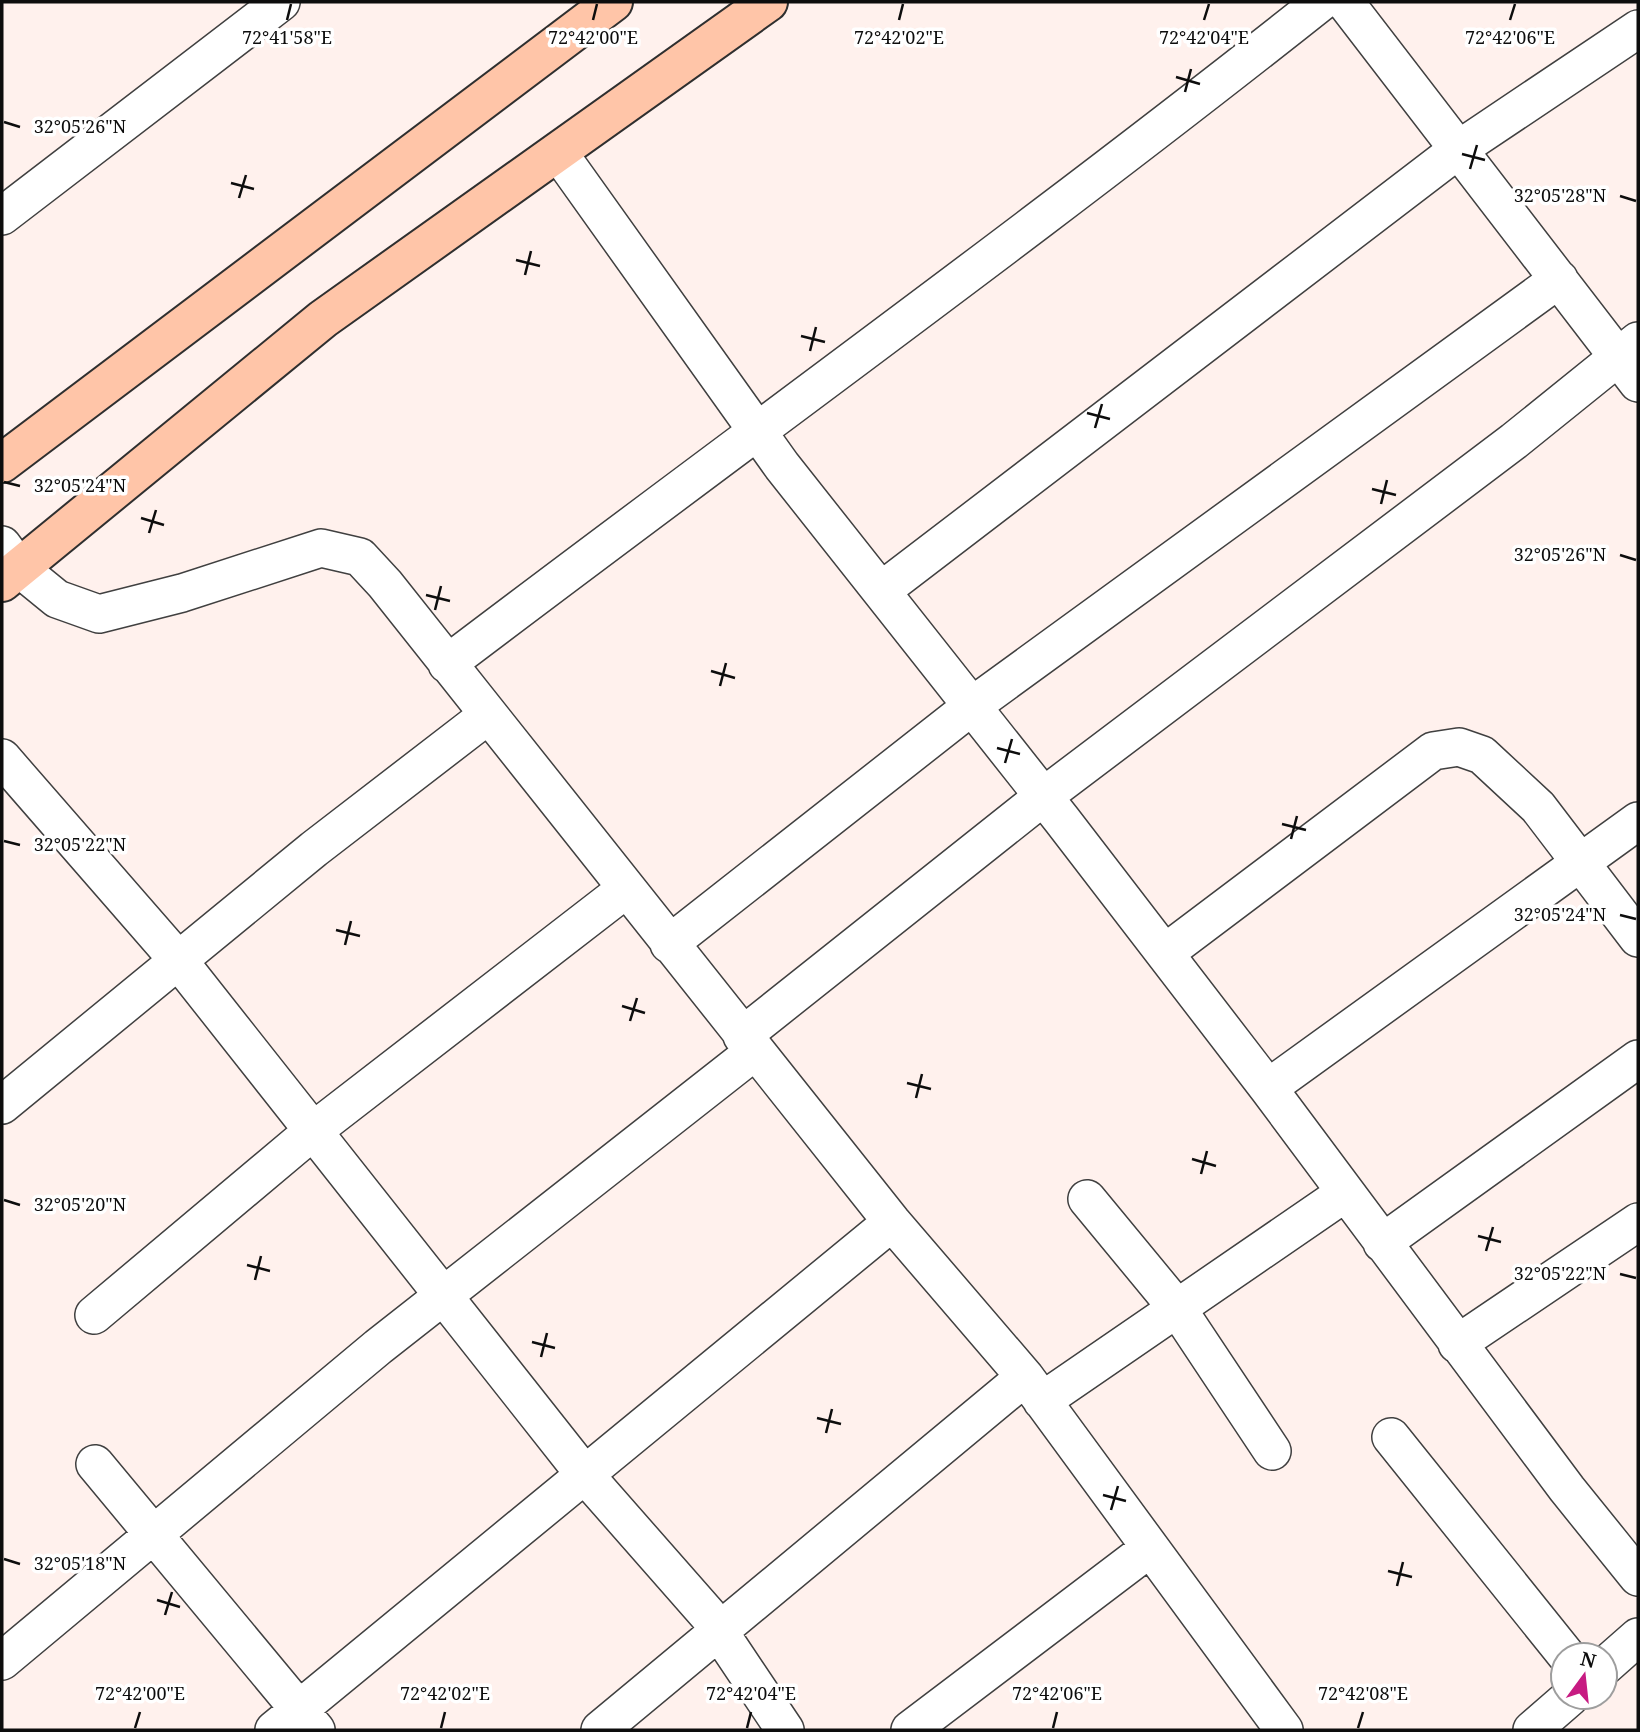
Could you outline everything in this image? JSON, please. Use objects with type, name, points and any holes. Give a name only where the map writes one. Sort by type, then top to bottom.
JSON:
[{"type":"main road","points":[[2,463],[613,2]]},
{"type":"main road","points":[[7,565],[323,319],[768,2]]},
{"type":"street","points":[[2,216],[281,2]]},
{"type":"street","points":[[447,664],[755,430],[1151,137],[1321,2]]},
{"type":"street","points":[[2,1661],[1044,796],[1514,441],[1632,360],[1559,279],[1345,2]]},
{"type":"street","points":[[881,591],[1459,149],[1638,29]]},
{"type":"street","points":[[558,152],[755,430],[1165,953],[1457,1344],[1638,1577]]},
{"type":"street","points":[[669,944],[972,706],[1559,279]]},
{"type":"street","points":[[7,565],[57,599],[99,614],[182,593],[321,548],[360,557],[892,1222],[1034,1389],[1284,1730]]},
{"type":"street","points":[[2,1105],[314,849],[488,715]]},
{"type":"street","points":[[1165,953],[1433,751],[1459,747],[1482,755],[1538,807],[1638,938]]},
{"type":"street","points":[[2,758],[178,960],[584,1475],[708,1615],[785,1730]]},
{"type":"street","points":[[1268,1088],[1638,821]]},
{"type":"street","points":[[94,1315],[313,1131],[626,890]]},
{"type":"street","points":[[1382,1243],[1638,1059]]},
{"type":"street","points":[[600,1730],[718,1633],[1034,1389],[1177,1308],[1345,1193]]},
{"type":"street","points":[[1087,1199],[1177,1308],[1272,1451]]},
{"type":"street","points":[[95,1464],[154,1533],[297,1723],[584,1475],[892,1222]]},
{"type":"street","points":[[1457,1344],[1638,1222]]},
{"type":"street","points":[[1391,1437],[1555,1641]]},
{"type":"street","points":[[910,1730],[1150,1548]]},
{"type":"street","points":[[1619,1654],[1638,1637]]},
{"type":"street","points":[[1532,1730],[1554,1711]]}]
